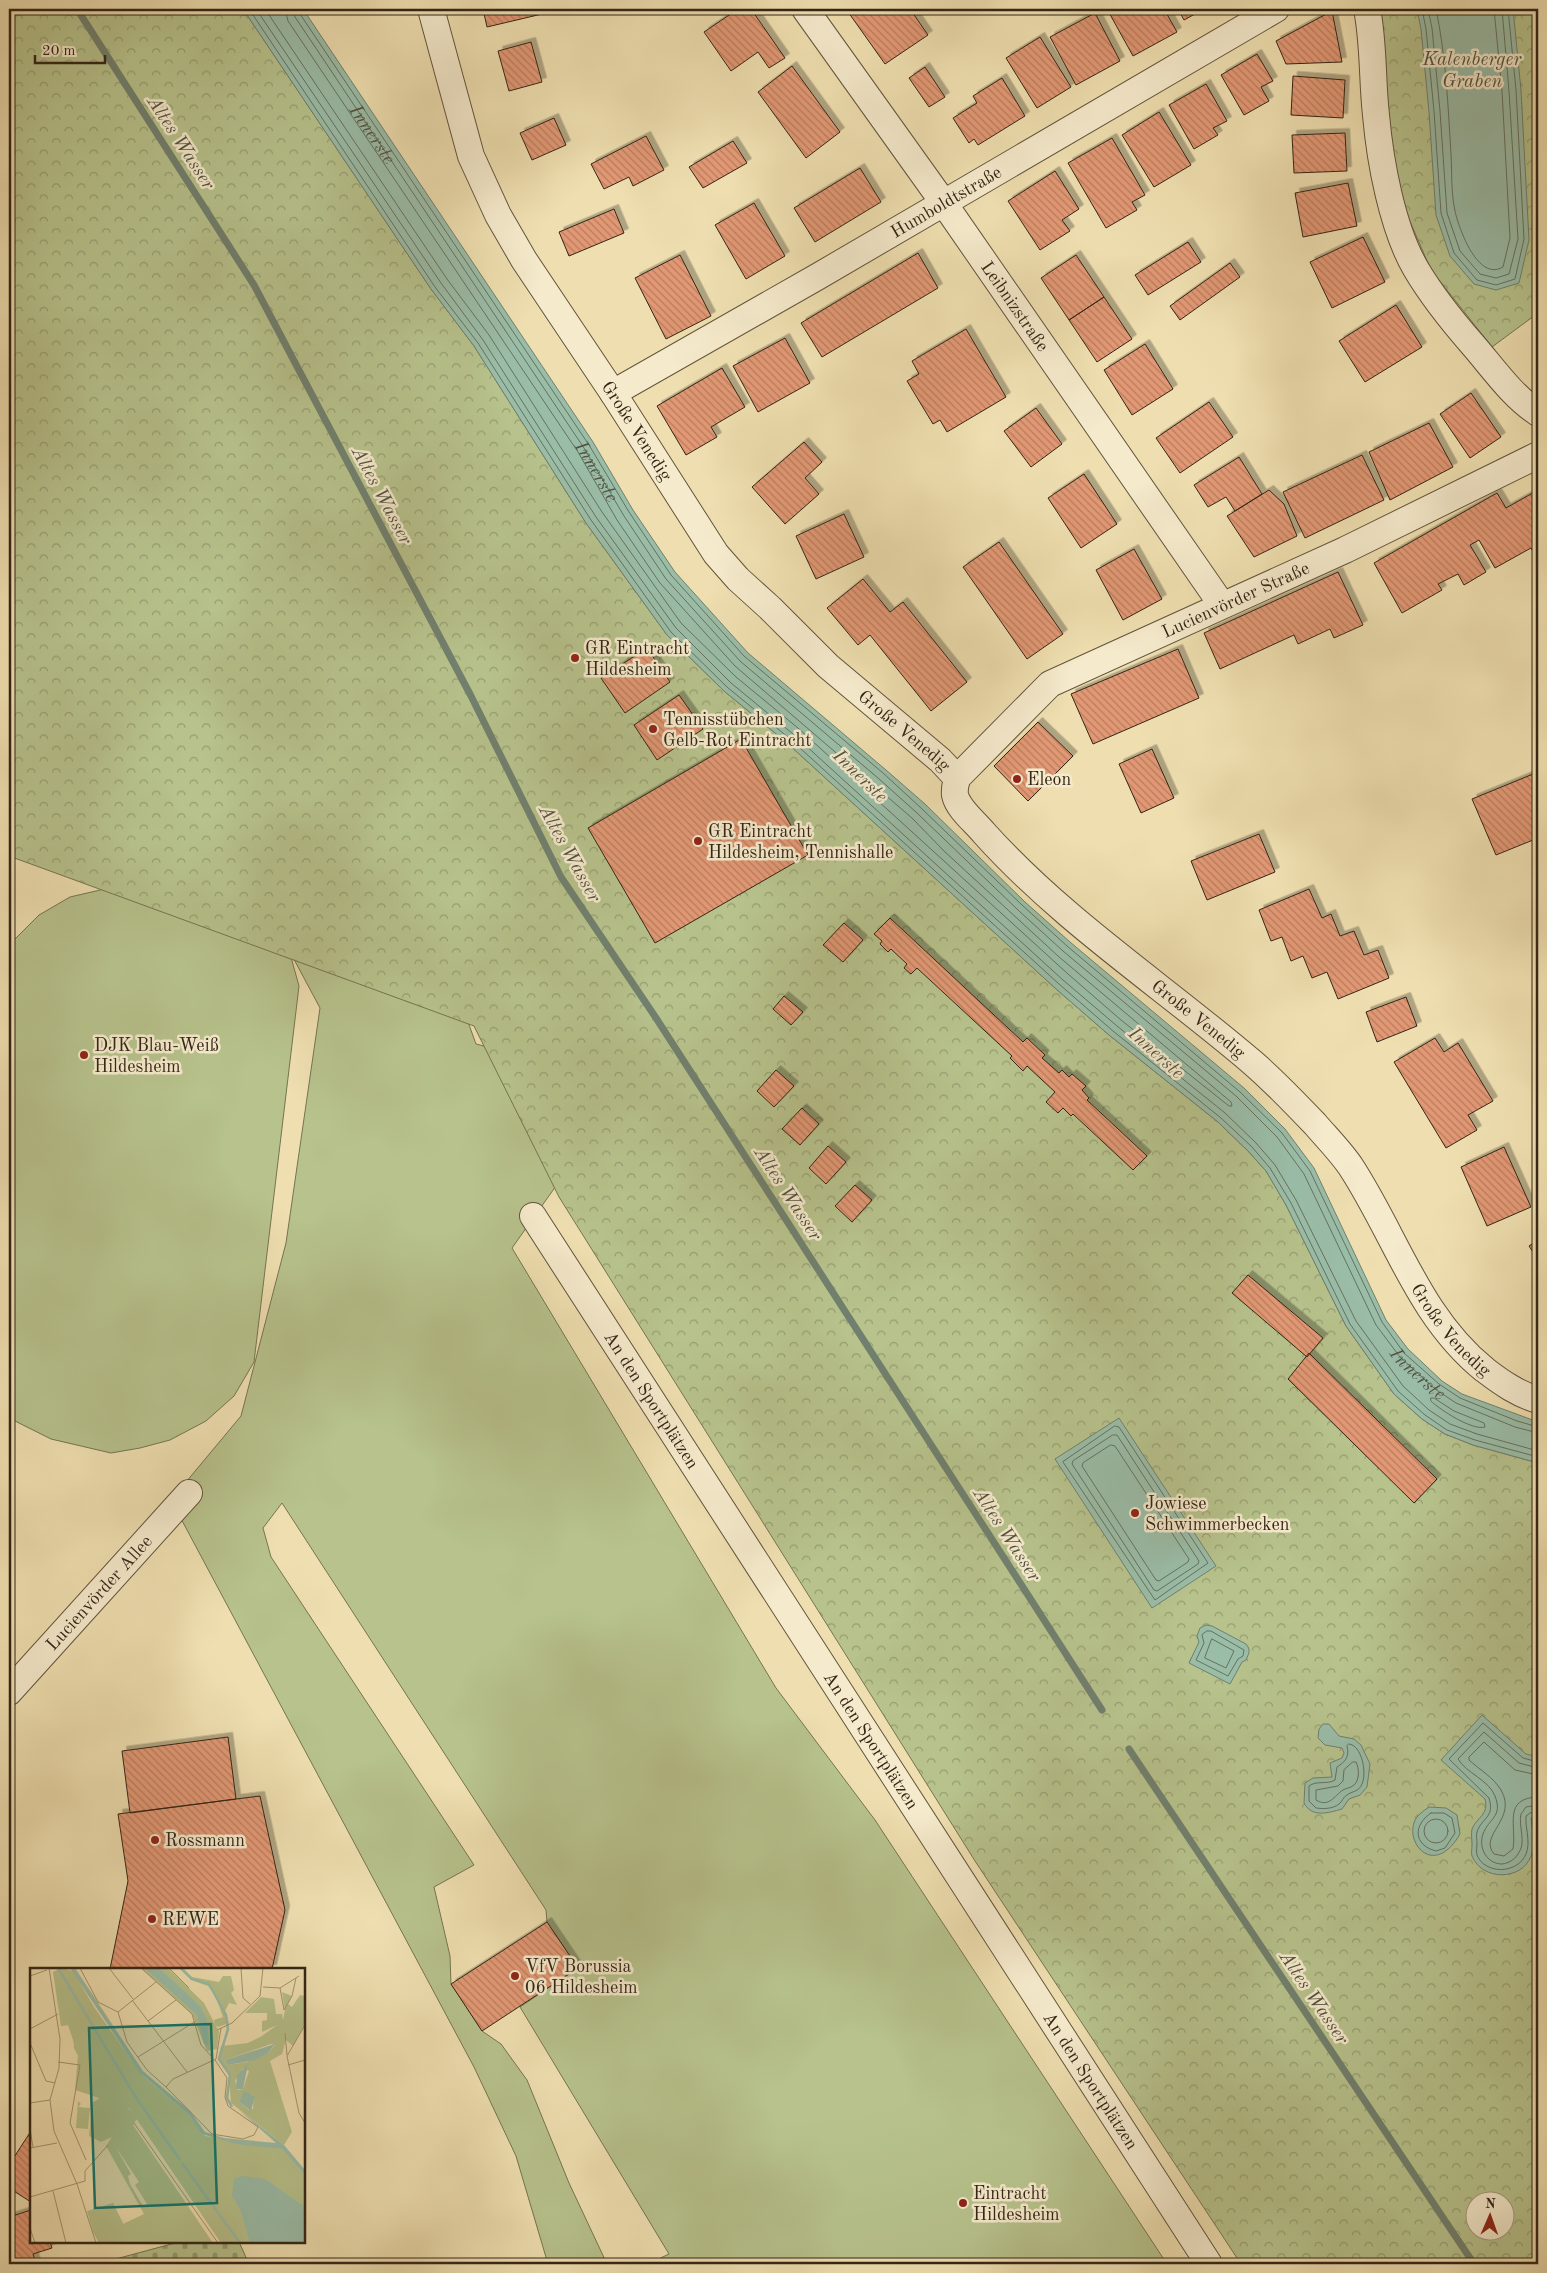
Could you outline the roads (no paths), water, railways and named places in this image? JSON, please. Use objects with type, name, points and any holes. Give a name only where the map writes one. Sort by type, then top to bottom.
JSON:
[{"type":"street","name":"Große Venedig","points":[[431,9],[467,141],[486,191],[524,260],[613,393],[716,554],[738,579],[828,666],[940,760],[957,778],[955,795],[959,804],[1027,877],[1083,927],[1253,1063],[1294,1102],[1350,1165],[1364,1187],[1417,1289],[1440,1322],[1460,1346],[1498,1380],[1538,1400]]},
{"type":"street","name":"Leibnizstraße","points":[[805,9],[943,202],[1222,605]]},
{"type":"street","name":"Humboldtstraße","points":[[613,393],[817,277],[1276,9]]},
{"type":"street","points":[[1367,9],[1371,25],[1376,114],[1382,165],[1396,222],[1415,268],[1454,322],[1522,403],[1538,413]]},
{"type":"street","name":"Lucienvörder Straße","points":[[957,778],[1050,684],[1345,550],[1538,455]]},
{"type":"street","name":"An den Sportplätzen","points":[[533,1216],[1209,2264]]},
{"type":"street","name":"Lucienvörder Allee","points":[[9,1692],[189,1493]]},
{"type":"water","name":"Innerste","points":[[243,9],[303,9],[593,442],[633,510],[675,572],[748,653],[925,804],[1025,902],[1244,1088],[1285,1129],[1314,1168],[1386,1320],[1408,1349],[1442,1381],[1462,1394],[1538,1422],[1538,1463],[1473,1445],[1445,1434],[1422,1419],[1394,1394],[1346,1326],[1286,1205],[1266,1171],[1248,1151],[1218,1122],[1109,1035],[1055,988],[786,742],[724,691],[667,635],[586,523],[474,346],[431,289]]},
{"type":"water","name":"Kalenberger Graben","points":[[1417,9],[1513,9],[1521,90],[1529,240],[1519,283],[1496,290],[1474,284],[1450,256],[1436,215],[1429,112],[1421,29]]},
{"type":"water","name":"Jowiese Schwimmerbecken","points":[[1119,1418],[1216,1566],[1152,1608],[1055,1459]]},
{"type":"water","points":[[1206,1625],[1212,1626],[1246,1644],[1249,1648],[1246,1660],[1242,1662],[1230,1684],[1189,1663],[1199,1642],[1197,1636],[1200,1628]]},
{"type":"water","points":[[1482,1715],[1526,1754],[1538,1757],[1538,1815],[1531,1818],[1533,1847],[1531,1856],[1526,1864],[1511,1874],[1493,1874],[1477,1864],[1472,1855],[1472,1829],[1484,1812],[1485,1799],[1441,1760]]},
{"type":"water","points":[[1323,1724],[1329,1724],[1339,1736],[1354,1739],[1361,1745],[1370,1764],[1367,1787],[1360,1795],[1349,1799],[1342,1809],[1316,1813],[1307,1808],[1304,1803],[1305,1783],[1313,1778],[1332,1777],[1330,1763],[1342,1758],[1344,1753],[1342,1748],[1325,1745],[1318,1738],[1319,1729]]},
{"type":"water","points":[[1429,1807],[1446,1808],[1457,1815],[1460,1834],[1450,1848],[1440,1854],[1430,1855],[1422,1851],[1416,1844],[1413,1836],[1413,1826],[1417,1817]]},
{"type":"waterway","name":"Altes Wasser","points":[[77,9],[254,285],[471,696],[561,877],[656,1018],[1102,1710]]},
{"type":"waterway","name":"Altes Wasser","points":[[1129,1749],[1474,2264]]},
{"type":"place","name":"GR Eintracht Hildesheim","points":[[575,658]]},
{"type":"place","name":"Tennisstübchen Gelb-Rot Eintracht","points":[[653,729]]},
{"type":"place","name":"Eleon","points":[[1017,779]]},
{"type":"place","name":"GR Eintracht Hildesheim, Tennishalle","points":[[698,841]]},
{"type":"place","name":"DJK Blau-Weiß Hildesheim","points":[[84,1055]]},
{"type":"place","name":"Jowiese Schwimmerbecken","points":[[1135,1513]]},
{"type":"place","name":"Rossmann","points":[[155,1840]]},
{"type":"place","name":"REWE","points":[[152,1919]]},
{"type":"place","name":"VfV Borussia 06 Hildesheim","points":[[515,1976]]},
{"type":"place","name":"Eintracht Hildesheim","points":[[963,2203]]}]
